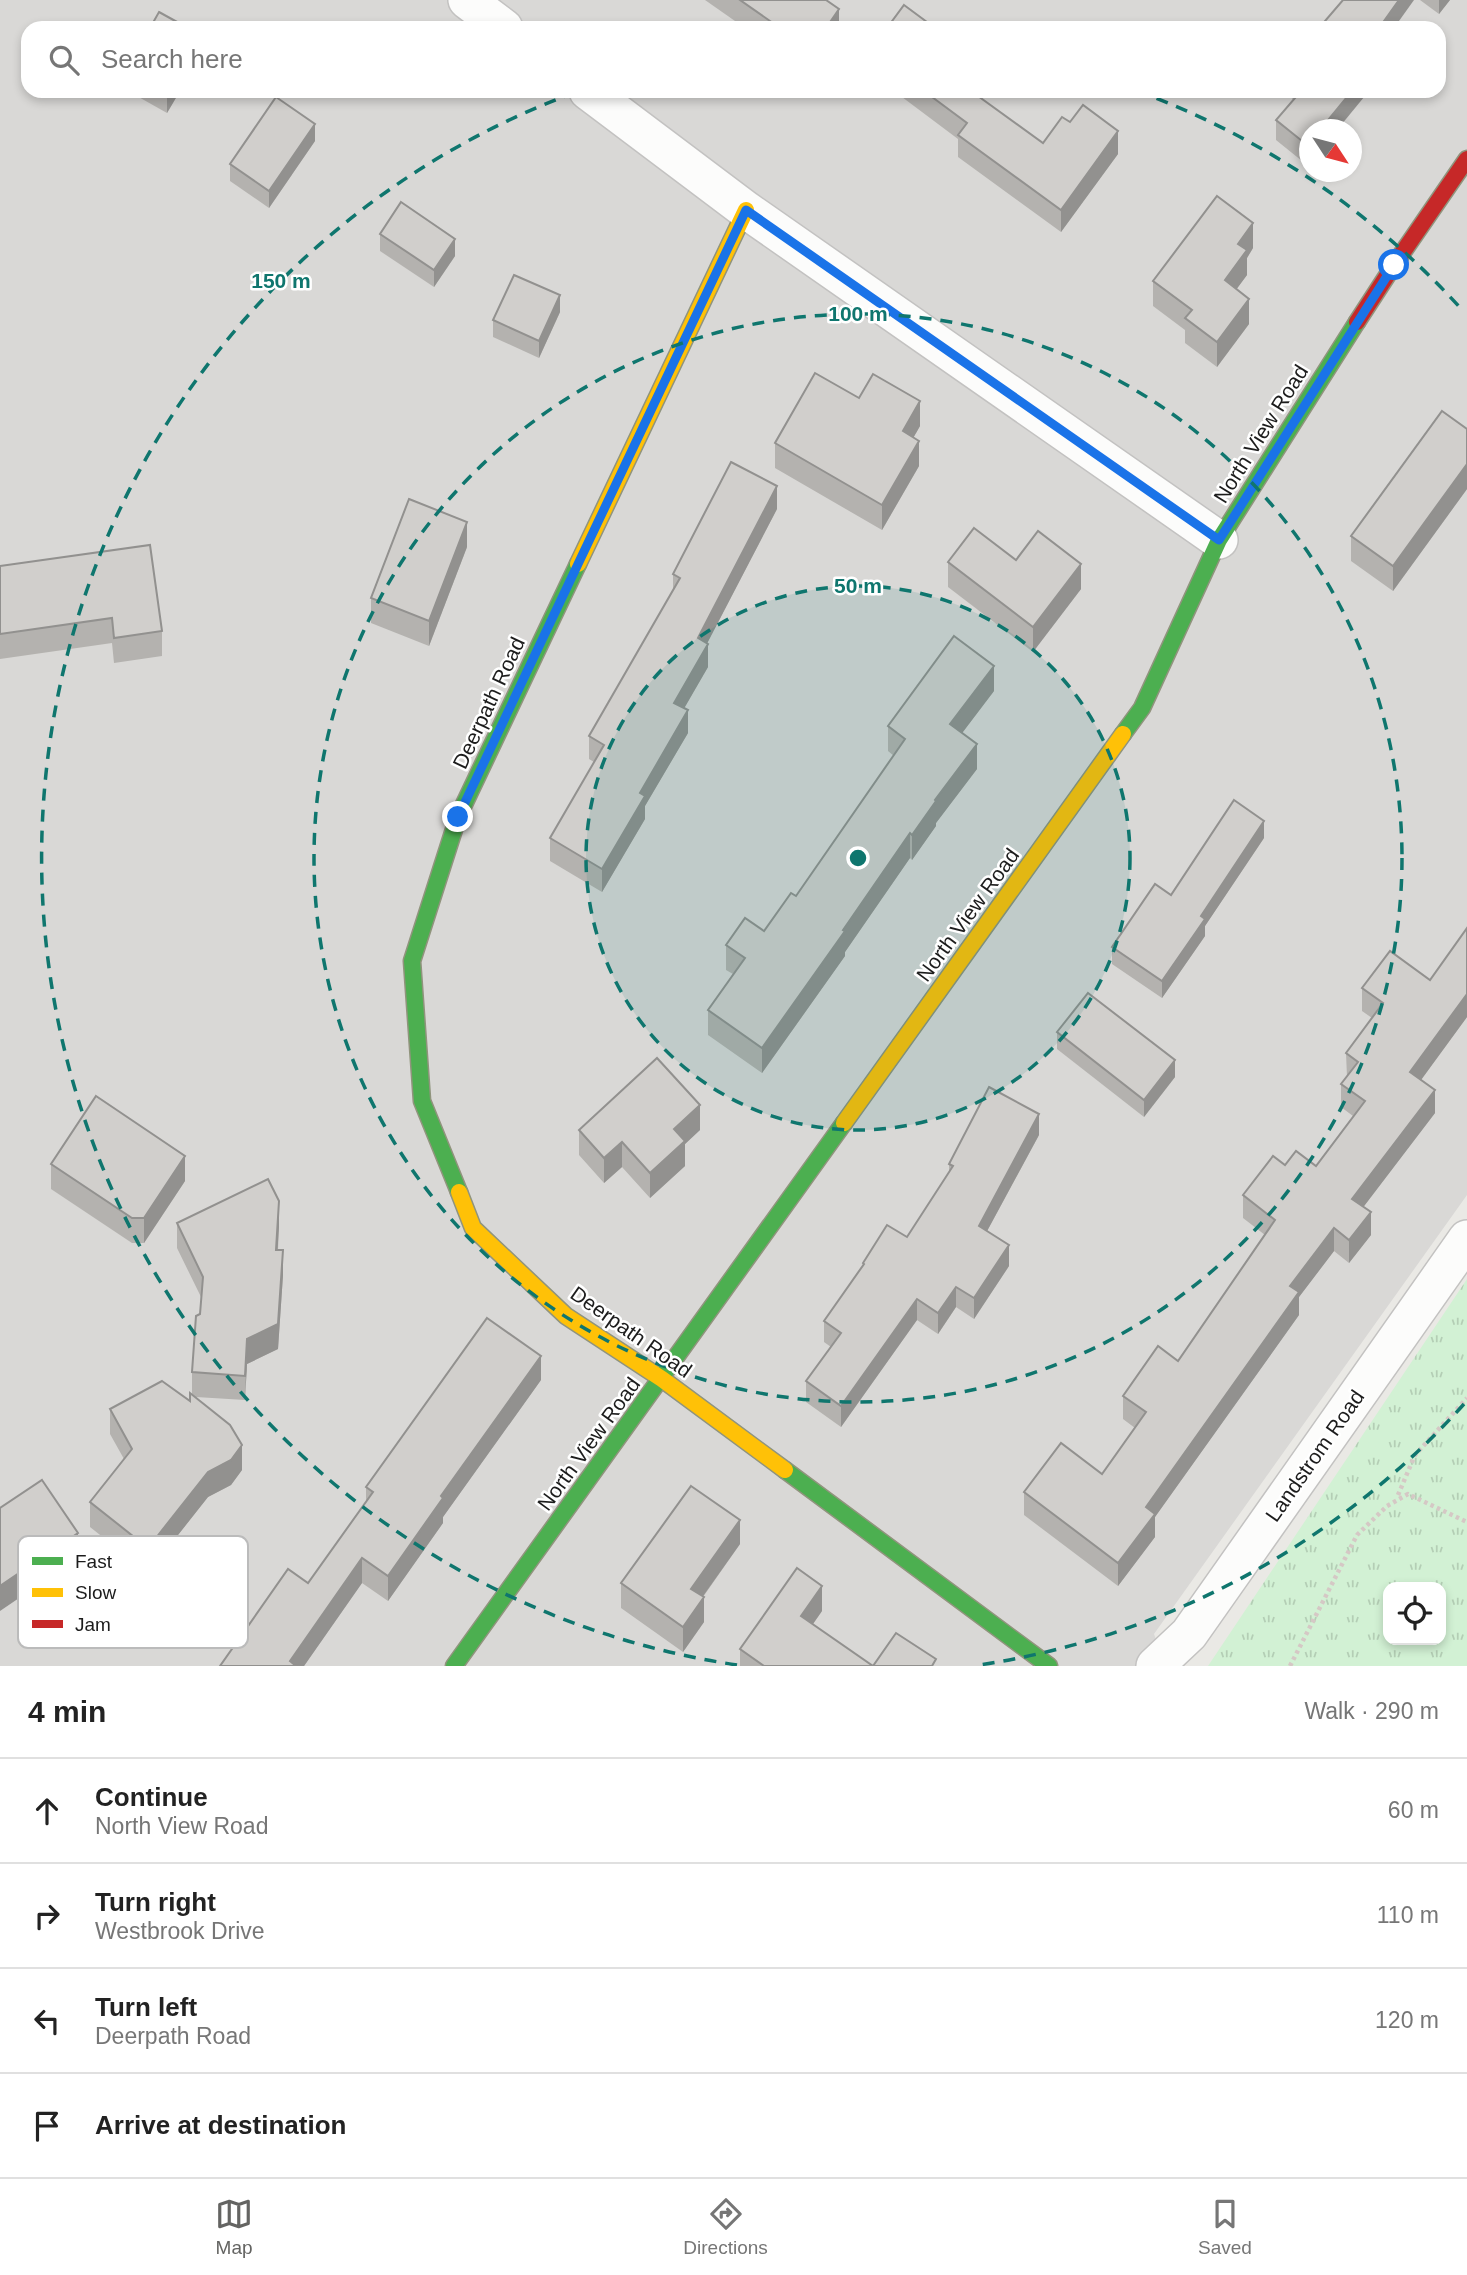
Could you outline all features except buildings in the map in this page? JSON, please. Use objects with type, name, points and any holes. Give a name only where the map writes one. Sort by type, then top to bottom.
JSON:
[{"type":"street","points":[[467,0],[495,21]]},
{"type":"street","points":[[597,98],[746,210],[1219,540]]},
{"type":"street","name":"North View Road","points":[[454,1666],[1142,708],[1219,540],[1394,265],[1467,159]]},
{"type":"street","name":"Deerpath Road","points":[[746,210],[458,817],[412,961],[422,1101],[473,1228],[566,1316],[662,1379],[1049,1666]]},
{"type":"street","name":"Landstrom Road","points":[[1155,1666],[1189,1634],[1467,1239]]},
{"type":"path","points":[[1398,1495],[1415,1455],[1467,1398]]},
{"type":"path","points":[[1290,1666],[1357,1535],[1387,1506],[1408,1494],[1467,1522]]},
{"type":"shaded area","points":[[0,0],[1467,0],[1467,1195],[1154,1634],[1165,1666],[0,1666]]},
{"type":"green space","points":[[1467,1279],[1467,1666],[1208,1666]]},
{"type":"traffic: fast","points":[[1123,734],[1142,708],[1219,540],[1357,322]]},
{"type":"traffic: fast","points":[[459,1192],[422,1101],[412,961],[458,817],[578,564]]},
{"type":"traffic: fast","points":[[454,1666],[844,1123]]},
{"type":"traffic: fast","points":[[785,1470],[1049,1666]]},
{"type":"traffic: slow","points":[[578,564],[746,210]]},
{"type":"traffic: slow","points":[[844,1123],[1123,734]]},
{"type":"traffic: slow","points":[[459,1192],[473,1228],[566,1316],[662,1379],[785,1470]]},
{"type":"traffic: jam","points":[[1357,322],[1467,159]]},
{"type":"route","points":[[458,817],[746,210],[1219,540],[1394,265]]}]
